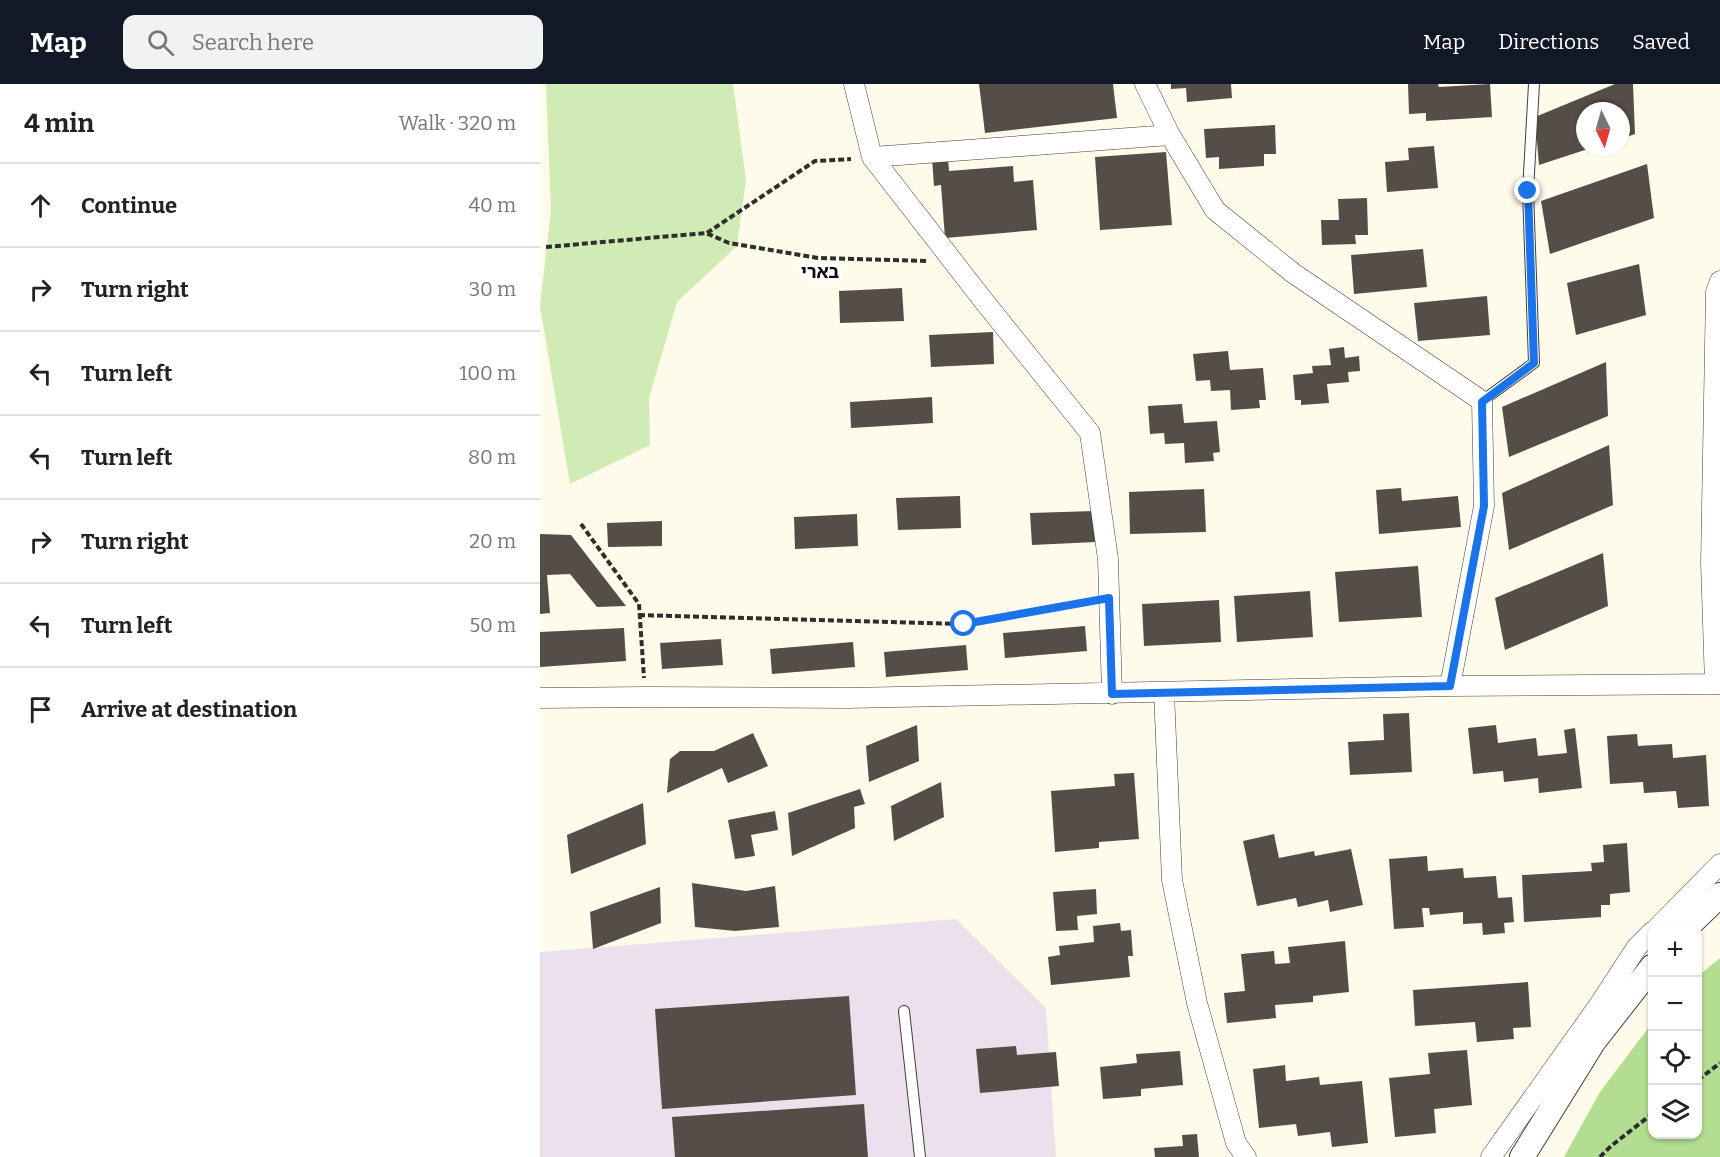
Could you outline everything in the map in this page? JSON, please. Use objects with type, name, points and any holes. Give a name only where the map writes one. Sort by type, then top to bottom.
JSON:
[{"type":"street","points":[[854,84],[872,158],[1090,434],[1108,559],[1112,694]]},
{"type":"street","points":[[1145,84],[1170,135],[1215,210],[1293,273],[1482,402],[1484,506],[1450,686]]},
{"type":"street","points":[[872,158],[1170,135]]},
{"type":"street","points":[[540,699],[848,698],[1450,686],[1718,684],[1711,552],[1716,292],[1720,281]]},
{"type":"street","points":[[1164,692],[1172,880],[1197,1003],[1236,1143],[1245,1157]]},
{"type":"street","points":[[1661,923],[1720,864]]},
{"type":"street","points":[[1690,923],[1720,895]]},
{"type":"street","points":[[1491,1157],[1599,1005],[1637,947],[1648,937]]},
{"type":"street","points":[[1522,1157],[1594,1041],[1648,973]]},
{"type":"lane","points":[[1482,402],[1534,363],[1528,191],[1534,84]]},
{"type":"lane","points":[[904,1011],[920,1157]]},
{"type":"path","points":[[546,248],[706,233],[815,161],[872,158]]},
{"type":"path","points":[[706,233],[729,243],[818,258],[953,261]]},
{"type":"path","points":[[581,524],[639,604],[645,697]]},
{"type":"path","points":[[639,615],[964,624],[1109,598]]},
{"type":"path","points":[[1702,1077],[1720,1062]]},
{"type":"path","points":[[1600,1157],[1648,1118]]},
{"type":"shaded area","points":[[956,919],[1046,1008],[1056,1157],[540,1157],[540,952]]},
{"type":"green space","points":[[546,84],[733,84],[746,180],[737,246],[677,302],[649,398],[650,445],[570,484],[540,306],[551,210]]},
{"type":"green space","points":[[1720,958],[1720,1157],[1564,1157],[1600,1092],[1648,1028],[1648,1139],[1702,1139],[1702,973]]},
{"type":"building","points":[[979,84],[1113,84],[1117,118],[985,133]]},
{"type":"building","points":[[1171,84],[1231,84],[1232,98],[1187,102],[1186,88],[1171,89]]},
{"type":"building","points":[[1408,84],[1438,84],[1439,87],[1490,84],[1492,117],[1426,121],[1426,113],[1409,114]]},
{"type":"building","points":[[1615,84],[1633,84],[1635,134],[1630,136],[1630,102],[1576,102],[1576,153],[1539,165],[1535,117]]},
{"type":"building","points":[[1275,125],[1276,154],[1264,154],[1264,166],[1219,169],[1219,157],[1206,158],[1204,129]]},
{"type":"building","points":[[1434,146],[1438,188],[1387,192],[1385,162],[1409,160],[1408,148]]},
{"type":"building","points":[[1166,152],[1172,225],[1100,230],[1095,157]]},
{"type":"building","points":[[948,158],[949,171],[1013,166],[1014,182],[1033,180],[1037,230],[945,238],[941,185],[934,186],[932,159]]},
{"type":"building","points":[[1647,164],[1654,218],[1550,254],[1541,201]]},
{"type":"building","points":[[1367,198],[1368,235],[1355,235],[1356,244],[1322,245],[1321,220],[1339,220],[1338,199]]},
{"type":"building","points":[[1423,249],[1427,287],[1354,294],[1351,255]]},
{"type":"building","points":[[1639,264],[1646,315],[1576,335],[1567,283]]},
{"type":"building","points":[[902,288],[904,321],[840,323],[839,291]]},
{"type":"building","points":[[1487,296],[1490,335],[1418,341],[1414,303]]},
{"type":"building","points":[[993,332],[994,364],[931,367],[929,335]]},
{"type":"building","points":[[1344,347],[1345,358],[1359,356],[1360,371],[1348,372],[1349,382],[1327,384],[1329,403],[1301,405],[1301,400],[1295,400],[1293,375],[1313,373],[1312,366],[1331,365],[1329,349]]},
{"type":"building","points":[[1228,351],[1230,370],[1263,368],[1266,400],[1259,400],[1260,408],[1231,410],[1230,390],[1211,391],[1210,380],[1196,381],[1193,354]]},
{"type":"building","points":[[1606,362],[1608,416],[1509,457],[1502,407]]},
{"type":"building","points":[[932,397],[933,423],[851,428],[850,402]]},
{"type":"building","points":[[1182,404],[1184,423],[1217,421],[1220,452],[1213,453],[1214,461],[1185,463],[1184,443],[1165,444],[1164,433],[1150,434],[1148,406]]},
{"type":"building","points":[[1609,445],[1613,505],[1509,550],[1502,493]]},
{"type":"building","points":[[1401,488],[1402,501],[1458,496],[1461,527],[1379,534],[1376,490]]},
{"type":"building","points":[[1204,489],[1206,532],[1130,534],[1129,492]]},
{"type":"building","points":[[960,496],[961,528],[898,530],[896,498]]},
{"type":"building","points":[[1094,511],[1095,542],[1032,545],[1030,513]]},
{"type":"building","points":[[857,514],[858,546],[795,549],[794,517]]},
{"type":"building","points":[[662,521],[662,546],[608,547],[607,523]]},
{"type":"building","points":[[540,534],[571,535],[626,606],[597,607],[570,574],[547,575],[550,613],[540,614]]},
{"type":"building","points":[[1603,553],[1608,606],[1505,650],[1495,598]]},
{"type":"building","points":[[1418,566],[1422,617],[1339,622],[1335,572]]},
{"type":"building","points":[[1310,591],[1313,637],[1237,642],[1234,596]]},
{"type":"building","points":[[1219,600],[1221,642],[1144,646],[1142,604]]},
{"type":"building","points":[[1085,626],[1087,651],[1005,658],[1003,633]]},
{"type":"building","points":[[624,628],[626,661],[540,667],[540,632]]},
{"type":"building","points":[[721,639],[723,665],[662,669],[660,643]]},
{"type":"building","points":[[853,642],[855,667],[772,674],[770,649]]},
{"type":"building","points":[[966,645],[968,670],[886,677],[884,652]]},
{"type":"building","points":[[1409,713],[1412,772],[1350,775],[1348,742],[1384,740],[1383,714]]},
{"type":"building","points":[[917,725],[919,761],[869,782],[866,746]]},
{"type":"building","points":[[1496,725],[1498,743],[1536,738],[1538,756],[1567,753],[1564,730],[1575,728],[1582,788],[1539,793],[1538,778],[1504,782],[1503,771],[1473,774],[1468,728]]},
{"type":"building","points":[[753,733],[768,766],[728,783],[722,768],[667,793],[670,759],[680,751],[714,751]]},
{"type":"building","points":[[1637,734],[1638,746],[1672,744],[1673,758],[1706,755],[1709,806],[1678,808],[1676,791],[1644,793],[1643,782],[1610,784],[1607,736]]},
{"type":"building","points":[[1134,773],[1139,839],[1099,842],[1099,848],[1055,852],[1051,791],[1115,786],[1114,774]]},
{"type":"building","points":[[941,782],[944,817],[894,841],[891,806]]},
{"type":"building","points":[[860,789],[865,804],[854,807],[855,828],[792,856],[788,813]]},
{"type":"building","points":[[643,803],[646,844],[571,874],[567,835]]},
{"type":"building","points":[[775,811],[778,830],[751,835],[755,856],[735,859],[728,820]]},
{"type":"building","points":[[1274,834],[1279,858],[1314,851],[1315,856],[1351,849],[1363,905],[1330,912],[1328,900],[1298,907],[1296,898],[1257,906],[1243,841]]},
{"type":"building","points":[[1627,843],[1630,892],[1610,894],[1610,905],[1601,905],[1601,917],[1524,922],[1522,875],[1592,871],[1591,863],[1604,862],[1603,845]]},
{"type":"building","points":[[1427,856],[1428,871],[1463,868],[1464,878],[1496,876],[1498,898],[1512,897],[1514,922],[1504,923],[1505,933],[1483,935],[1482,923],[1463,924],[1463,912],[1430,915],[1429,908],[1422,908],[1424,927],[1394,929],[1389,859]]},
{"type":"building","points":[[692,883],[746,891],[775,886],[779,927],[735,931],[695,927]]},
{"type":"building","points":[[660,887],[661,923],[593,949],[590,912]]},
{"type":"building","points":[[1096,889],[1097,914],[1077,916],[1078,930],[1056,931],[1053,892]]},
{"type":"building","points":[[1120,923],[1121,931],[1131,930],[1133,956],[1128,956],[1130,977],[1051,985],[1048,957],[1060,955],[1059,946],[1094,942],[1093,926]]},
{"type":"building","points":[[1345,941],[1349,992],[1313,996],[1313,1002],[1275,1005],[1276,1018],[1227,1023],[1224,993],[1245,991],[1241,954],[1274,951],[1275,964],[1290,963],[1288,947]]},
{"type":"building","points":[[1528,982],[1531,1027],[1513,1028],[1514,1039],[1477,1042],[1475,1022],[1415,1026],[1413,990]]},
{"type":"building","points":[[849,996],[856,1095],[662,1109],[655,1009]]},
{"type":"building","points":[[1016,1046],[1017,1055],[1056,1052],[1059,1086],[980,1093],[976,1049]]},
{"type":"building","points":[[1467,1050],[1472,1105],[1434,1109],[1436,1133],[1395,1137],[1389,1078],[1430,1074],[1428,1053]]},
{"type":"building","points":[[1180,1051],[1183,1085],[1141,1089],[1141,1096],[1103,1099],[1100,1067],[1137,1063],[1136,1054]]},
{"type":"building","points":[[1285,1065],[1286,1081],[1319,1077],[1320,1085],[1362,1081],[1368,1143],[1332,1147],[1330,1132],[1298,1136],[1296,1124],[1259,1128],[1253,1069]]},
{"type":"building","points":[[864,1104],[868,1157],[675,1157],[672,1117]]},
{"type":"building","points":[[1197,1134],[1199,1157],[1155,1157],[1154,1148],[1183,1146],[1182,1135]]},
{"type":"district","name":"בארי","points":[[820,272]]},
{"type":"route","points":[[964,624],[1109,598],[1112,694],[1450,686],[1484,506],[1482,402],[1534,363],[1528,191]]}]
